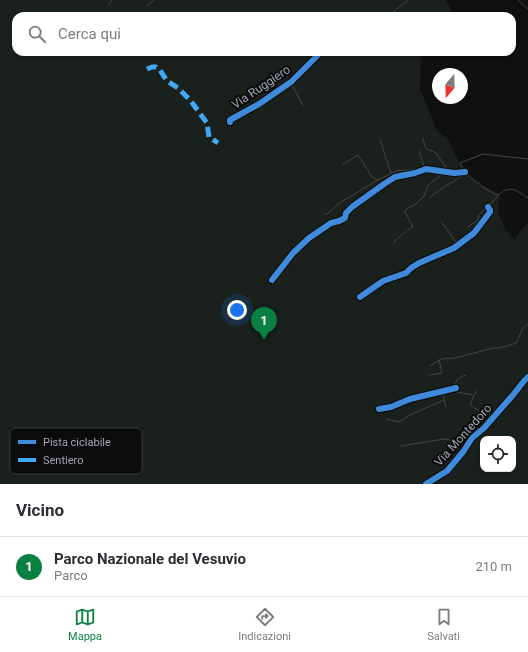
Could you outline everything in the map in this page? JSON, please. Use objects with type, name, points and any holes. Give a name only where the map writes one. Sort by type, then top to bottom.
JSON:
[{"type":"street","points":[[108,5],[112,0]]},
{"type":"street","points":[[147,6],[154,0]]},
{"type":"street","points":[[393,12],[408,0]]},
{"type":"street","points":[[518,0],[528,9]]},
{"type":"street","name":"Via Ruggiero","points":[[230,122],[230,120],[241,115],[291,82],[317,56]]},
{"type":"street","points":[[291,82],[303,106]]},
{"type":"street","points":[[423,139],[426,149],[434,152],[445,166],[447,172]]},
{"type":"street","points":[[380,140],[391,174]]},
{"type":"street","points":[[419,151],[424,169]]},
{"type":"street","points":[[498,194],[477,183],[465,173],[460,163],[479,155],[487,154],[528,159]]},
{"type":"street","points":[[342,165],[358,156],[372,177],[378,180]]},
{"type":"street","points":[[325,215],[332,211],[335,206],[378,180],[401,170],[424,169],[465,173]]},
{"type":"street","points":[[272,280],[294,253],[317,232],[331,223],[345,218],[346,213],[352,207],[388,181],[395,177],[415,174],[424,169]]},
{"type":"street","points":[[394,243],[407,230],[413,227],[405,210],[416,204],[424,196],[428,185],[443,172]]},
{"type":"street","points":[[429,198],[438,190],[465,173]]},
{"type":"street","points":[[468,227],[478,220],[479,215],[488,207],[498,194],[505,190],[519,191],[528,198]]},
{"type":"street","points":[[360,297],[383,281],[406,273],[419,263],[443,254],[459,245],[474,233],[487,216],[490,210],[488,207]]},
{"type":"street","points":[[441,221],[459,245]]},
{"type":"street","points":[[430,366],[439,360],[455,358],[493,348],[497,349],[507,345],[512,345],[516,343],[523,328],[528,324]]},
{"type":"street","points":[[429,375],[442,373],[439,360]]},
{"type":"street","points":[[466,375],[458,378],[456,384],[457,392],[474,395]]},
{"type":"street","name":"Via Montedoro","points":[[426,484],[447,471],[471,440],[514,395],[528,377]]},
{"type":"street","points":[[379,409],[410,399],[456,388]]},
{"type":"street","points":[[442,391],[446,407]]},
{"type":"street","points":[[477,391],[470,405],[478,410],[488,423]]},
{"type":"street","points":[[386,419],[399,422],[412,414],[444,400]]},
{"type":"street","points":[[401,446],[459,438],[471,440]]},
{"type":"shaded area","points":[[0,0],[446,0],[452,12],[12,12],[12,56],[421,56],[420,91],[436,129],[449,141],[458,160],[468,174],[478,183],[500,195],[498,212],[504,227],[514,240],[528,223],[528,484],[0,484]]},
{"type":"marked path","points":[[147,69],[156,67],[160,70],[167,81],[178,88],[190,100],[207,123],[209,137],[218,143]]},
{"type":"cycle path","points":[[230,122],[230,120],[259,104],[291,82],[317,56]]},
{"type":"cycle path","points":[[272,280],[293,253],[309,238],[331,223],[345,218],[346,213],[352,207],[395,177],[426,169],[454,173],[465,172]]},
{"type":"cycle path","points":[[360,297],[383,281],[406,273],[419,263],[454,248],[474,233],[490,212],[488,207]]},
{"type":"cycle path","points":[[426,484],[447,471],[463,452],[472,438],[484,428],[528,377]]},
{"type":"cycle path","points":[[379,409],[391,407],[410,399],[456,388]]},
{"type":"place","name":"Parco Nazionale del Vesuvio","points":[[264,340]]}]
